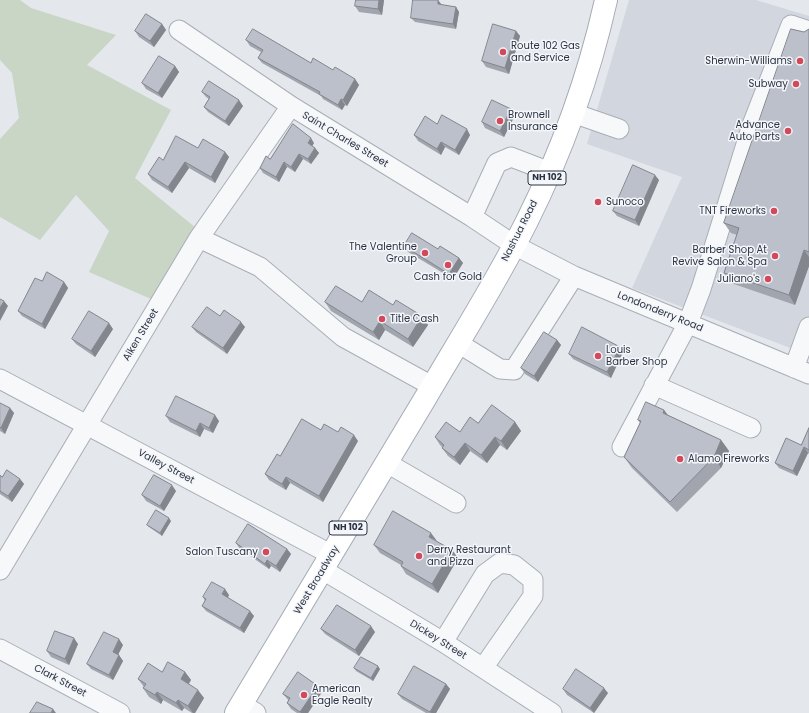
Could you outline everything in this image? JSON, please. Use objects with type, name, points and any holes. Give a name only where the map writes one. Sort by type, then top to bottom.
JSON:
[{"type":"main road","name":"Nashua Road","points":[[458,343],[514,245],[550,172],[574,113],[597,41],[606,0]]},
{"type":"main road","name":"West Broadway","points":[[244,710],[327,562],[458,343]]},
{"type":"street","points":[[622,446],[688,323],[701,289],[752,125],[791,25],[809,31]]},
{"type":"street","name":"Saint Charles Street","points":[[179,30],[291,106],[472,217],[514,245]]},
{"type":"street","name":"Aiken Street","points":[[0,570],[199,238],[291,106]]},
{"type":"street","points":[[574,113],[619,129]]},
{"type":"street","points":[[472,217],[497,163],[511,157],[550,172]]},
{"type":"street","points":[[199,238],[260,267],[343,337],[432,386]]},
{"type":"street","name":"Londonderry Road","points":[[514,245],[574,276],[801,371]]},
{"type":"street","points":[[458,343],[500,369],[514,370],[574,276]]},
{"type":"street","points":[[801,371],[809,327]]},
{"type":"street","name":"Valley Street","points":[[0,379],[86,425],[327,562]]},
{"type":"street","points":[[654,385],[752,428]]},
{"type":"street","points":[[387,463],[456,503]]},
{"type":"street","name":"Dickey Street","points":[[327,562],[443,642],[552,713]]},
{"type":"street","points":[[443,642],[485,574],[500,563],[514,565],[533,580],[533,596],[483,668]]},
{"type":"street","name":"Clark Street","points":[[0,649],[120,713]]},
{"type":"shaded area","points":[[629,0],[756,0],[809,16],[809,355],[632,288],[682,177],[587,144]]},
{"type":"green space","points":[[0,0],[20,0],[31,8],[116,35],[87,65],[171,110],[135,178],[196,228],[151,299],[89,272],[109,231],[76,195],[40,240],[0,217],[0,139],[19,118],[12,73],[0,60]]},
{"type":"building","points":[[356,0],[379,0],[378,9],[355,6]]},
{"type":"building","points":[[413,0],[438,0],[438,4],[456,7],[453,24],[411,18]]},
{"type":"building","points":[[146,14],[162,24],[150,41],[135,31]]},
{"type":"building","name":"Route 102 Gas and Service","points":[[493,24],[516,31],[505,68],[482,61]]},
{"type":"building","points":[[253,29],[311,63],[313,58],[333,70],[335,67],[355,79],[343,100],[341,99],[338,105],[319,94],[320,92],[258,58],[263,50],[246,40]]},
{"type":"building","points":[[791,29],[804,32],[809,29],[809,252],[804,250],[789,295],[724,273],[739,228],[724,223]]},
{"type":"building","points":[[159,56],[175,66],[158,93],[142,83]]},
{"type":"building","points":[[209,81],[239,100],[225,121],[204,107],[210,97],[202,92]]},
{"type":"building","points":[[492,100],[511,109],[500,131],[482,122]]},
{"type":"building","points":[[442,115],[467,129],[455,150],[441,142],[437,149],[414,135],[425,116],[437,124]]},
{"type":"building","points":[[293,124],[311,138],[308,143],[315,148],[308,159],[299,154],[291,167],[284,162],[276,177],[260,168],[266,156],[270,159]]},
{"type":"building","points":[[176,136],[198,148],[203,139],[225,152],[211,177],[185,162],[168,187],[148,174],[159,157],[163,160]]},
{"type":"building","points":[[633,165],[655,175],[635,220],[613,211]]},
{"type":"building","points":[[412,233],[438,249],[440,246],[459,258],[449,274],[404,246]]},
{"type":"building","points":[[47,272],[64,282],[42,324],[18,311],[35,278],[42,281]]},
{"type":"building","name":"Title Cash","points":[[336,286],[362,302],[369,290],[393,305],[396,300],[422,316],[408,339],[380,321],[373,332],[325,302]]},
{"type":"building","points":[[0,299],[4,301],[0,308]]},
{"type":"building","points":[[207,307],[220,316],[224,310],[241,322],[223,348],[192,327]]},
{"type":"building","points":[[89,311],[109,323],[91,351],[72,339]]},
{"type":"building","name":"Louis Barber Shop","points":[[582,327],[620,347],[607,372],[569,354]]},
{"type":"building","points":[[544,332],[557,340],[534,376],[521,368]]},
{"type":"building","points":[[176,396],[215,415],[209,428],[200,423],[196,431],[166,416]]},
{"type":"building","name":"Alamo Fireworks","points":[[646,402],[664,410],[663,413],[721,440],[714,457],[670,502],[624,457],[641,421],[638,420]]},
{"type":"building","points":[[0,403],[10,408],[1,428],[0,427]]},
{"type":"building","points":[[492,405],[515,422],[501,441],[495,437],[481,455],[465,443],[454,457],[442,448],[444,445],[435,437],[446,422],[460,432],[470,417],[478,423]]},
{"type":"building","points":[[302,419],[321,430],[324,424],[338,432],[341,427],[354,435],[319,496],[286,477],[282,484],[265,474],[277,454],[280,456]]},
{"type":"building","points":[[809,428],[809,450],[804,447],[793,471],[775,463],[786,438],[801,445]]},
{"type":"building","points":[[7,470],[20,479],[8,496],[0,491],[0,475],[2,477]]},
{"type":"building","points":[[154,475],[172,485],[160,506],[142,495]]},
{"type":"building","points":[[156,510],[169,518],[160,533],[147,525]]},
{"type":"building","name":"Derry Restaurant and Pizza","points":[[393,511],[431,533],[429,537],[452,550],[432,584],[401,566],[403,562],[374,545]]},
{"type":"building","name":"Salon Tuscany","points":[[248,524],[287,549],[276,566],[267,560],[265,564],[236,543]]},
{"type":"building","points":[[212,582],[225,589],[222,594],[250,611],[240,628],[202,606],[206,599],[203,597]]},
{"type":"building","points":[[337,605],[371,626],[355,650],[321,629]]},
{"type":"building","points":[[55,631],[74,638],[65,659],[47,651]]},
{"type":"building","points":[[104,632],[119,639],[113,652],[119,655],[109,675],[87,664]]},
{"type":"building","points":[[361,657],[378,666],[371,678],[354,668]]},
{"type":"building","points":[[168,662],[185,672],[181,679],[198,690],[188,706],[178,700],[176,703],[157,692],[155,695],[143,688],[146,684],[138,679],[148,663],[162,672]]},
{"type":"building","points":[[414,666],[446,684],[430,712],[398,694]]},
{"type":"building","points":[[576,669],[604,688],[590,708],[563,689]]},
{"type":"building","name":"American Eagle Realty","points":[[298,672],[318,686],[300,712],[287,703],[290,698],[283,694]]},
{"type":"building","points":[[37,702],[53,709],[51,713],[30,713]]},
{"type":"place","name":"Route 102 Gas and Service","points":[[503,52]]},
{"type":"place","name":"Sherwin-Williams","points":[[800,61]]},
{"type":"place","name":"Subway","points":[[796,84]]},
{"type":"place","name":"Brownell Insurance","points":[[500,121]]},
{"type":"place","name":"Advance Auto Parts","points":[[788,131]]},
{"type":"place","name":"Sunoco","points":[[598,202]]},
{"type":"place","name":"TNT Fireworks","points":[[774,211]]},
{"type":"place","name":"The Valentine Group","points":[[425,253]]},
{"type":"place","name":"Barber Shop At Revive Salon & Spa","points":[[775,256]]},
{"type":"place","name":"Cash for Gold","points":[[448,265]]},
{"type":"place","name":"Juliano's","points":[[768,279]]},
{"type":"place","name":"Title Cash","points":[[382,319]]},
{"type":"place","name":"Louis Barber Shop","points":[[598,356]]},
{"type":"place","name":"Alamo Fireworks","points":[[680,459]]},
{"type":"place","name":"Salon Tuscany","points":[[266,552]]},
{"type":"place","name":"Derry Restaurant and Pizza","points":[[419,556]]},
{"type":"place","name":"American Eagle Realty","points":[[304,695]]}]
